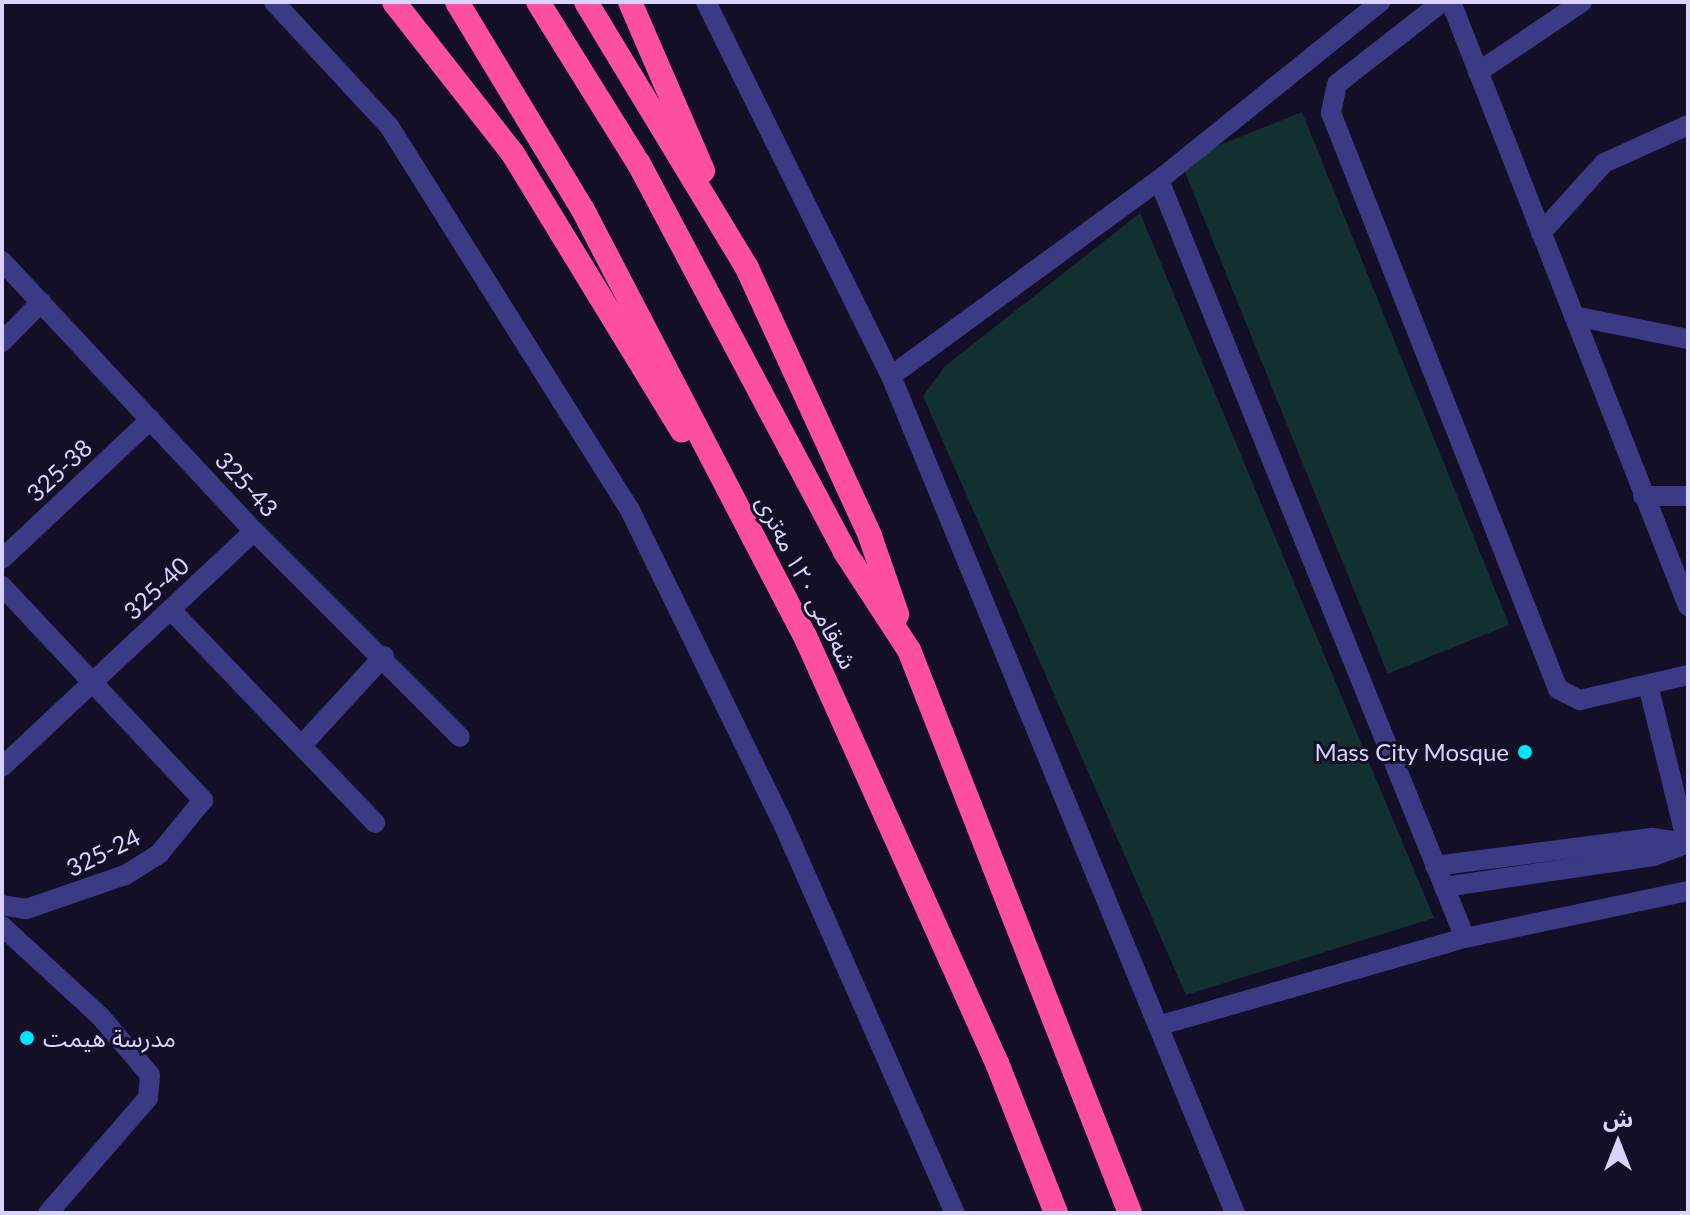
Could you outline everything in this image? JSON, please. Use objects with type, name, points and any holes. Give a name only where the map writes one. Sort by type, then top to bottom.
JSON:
[{"type":"highway","points":[[394,2],[513,154],[805,636]]},
{"type":"highway","points":[[449,2],[494,61]]},
{"type":"highway","name":"شەقامی ١٢٠ مەتری","points":[[457,2],[583,210],[805,636],[997,1063],[1056,1213]]},
{"type":"highway","name":"شەقامی ١٢٠ مەتری","points":[[538,2],[639,164],[845,552],[909,650],[1130,1213]]},
{"type":"highway","points":[[586,2],[738,250]]},
{"type":"highway","points":[[630,2],[738,250],[870,536],[909,650]]},
{"type":"street","points":[[274,2],[389,126],[629,508],[781,819],[955,1213]]},
{"type":"street","points":[[706,2],[891,376],[1161,1025],[1235,1213]]},
{"type":"street","points":[[891,376],[1159,180],[1380,2]]},
{"type":"street","points":[[1442,2],[1337,84],[1331,113],[1558,689],[1580,700],[1688,675]]},
{"type":"street","points":[[1451,2],[1688,606]]},
{"type":"street","points":[[1478,72],[1582,2]]},
{"type":"street","points":[[1541,233],[1604,163],[1688,125]]},
{"type":"street","points":[[1159,180],[1465,938]]},
{"type":"street","name":"325-43","points":[[2,261],[254,531],[384,656],[460,737]]},
{"type":"street","points":[[2,342],[41,302]]},
{"type":"street","points":[[1574,316],[1688,339]]},
{"type":"street","name":"325-38","points":[[2,559],[151,419]]},
{"type":"street","points":[[1643,496],[1688,496]]},
{"type":"street","name":"325-40","points":[[2,767],[254,531]]},
{"type":"street","points":[[2,586],[93,683]]},
{"type":"street","points":[[171,610],[375,823]]},
{"type":"street","points":[[302,745],[384,656]]},
{"type":"street","name":"325-24","points":[[2,905],[26,909],[125,875],[159,854],[203,800],[93,683]]},
{"type":"street","points":[[1648,685],[1688,843]]},
{"type":"street","points":[[1435,866],[1652,838],[1688,843]]},
{"type":"street","points":[[1444,887],[1663,855],[1688,843]]},
{"type":"street","points":[[1486,859],[1491,880]]},
{"type":"street","points":[[1161,1025],[1465,938],[1688,891]]},
{"type":"street","points":[[2,926],[100,1016],[150,1075],[148,1098],[48,1213]]},
{"type":"green space","points":[[1302,112],[1509,625],[1388,674],[1181,161]]},
{"type":"green space","points":[[1140,213],[1434,918],[1186,995],[923,396],[945,366]]},
{"type":"place","name":"Mass City Mosque","points":[[1525,752]]},
{"type":"place","name":"مدرسة هيمت","points":[[27,1038]]}]
